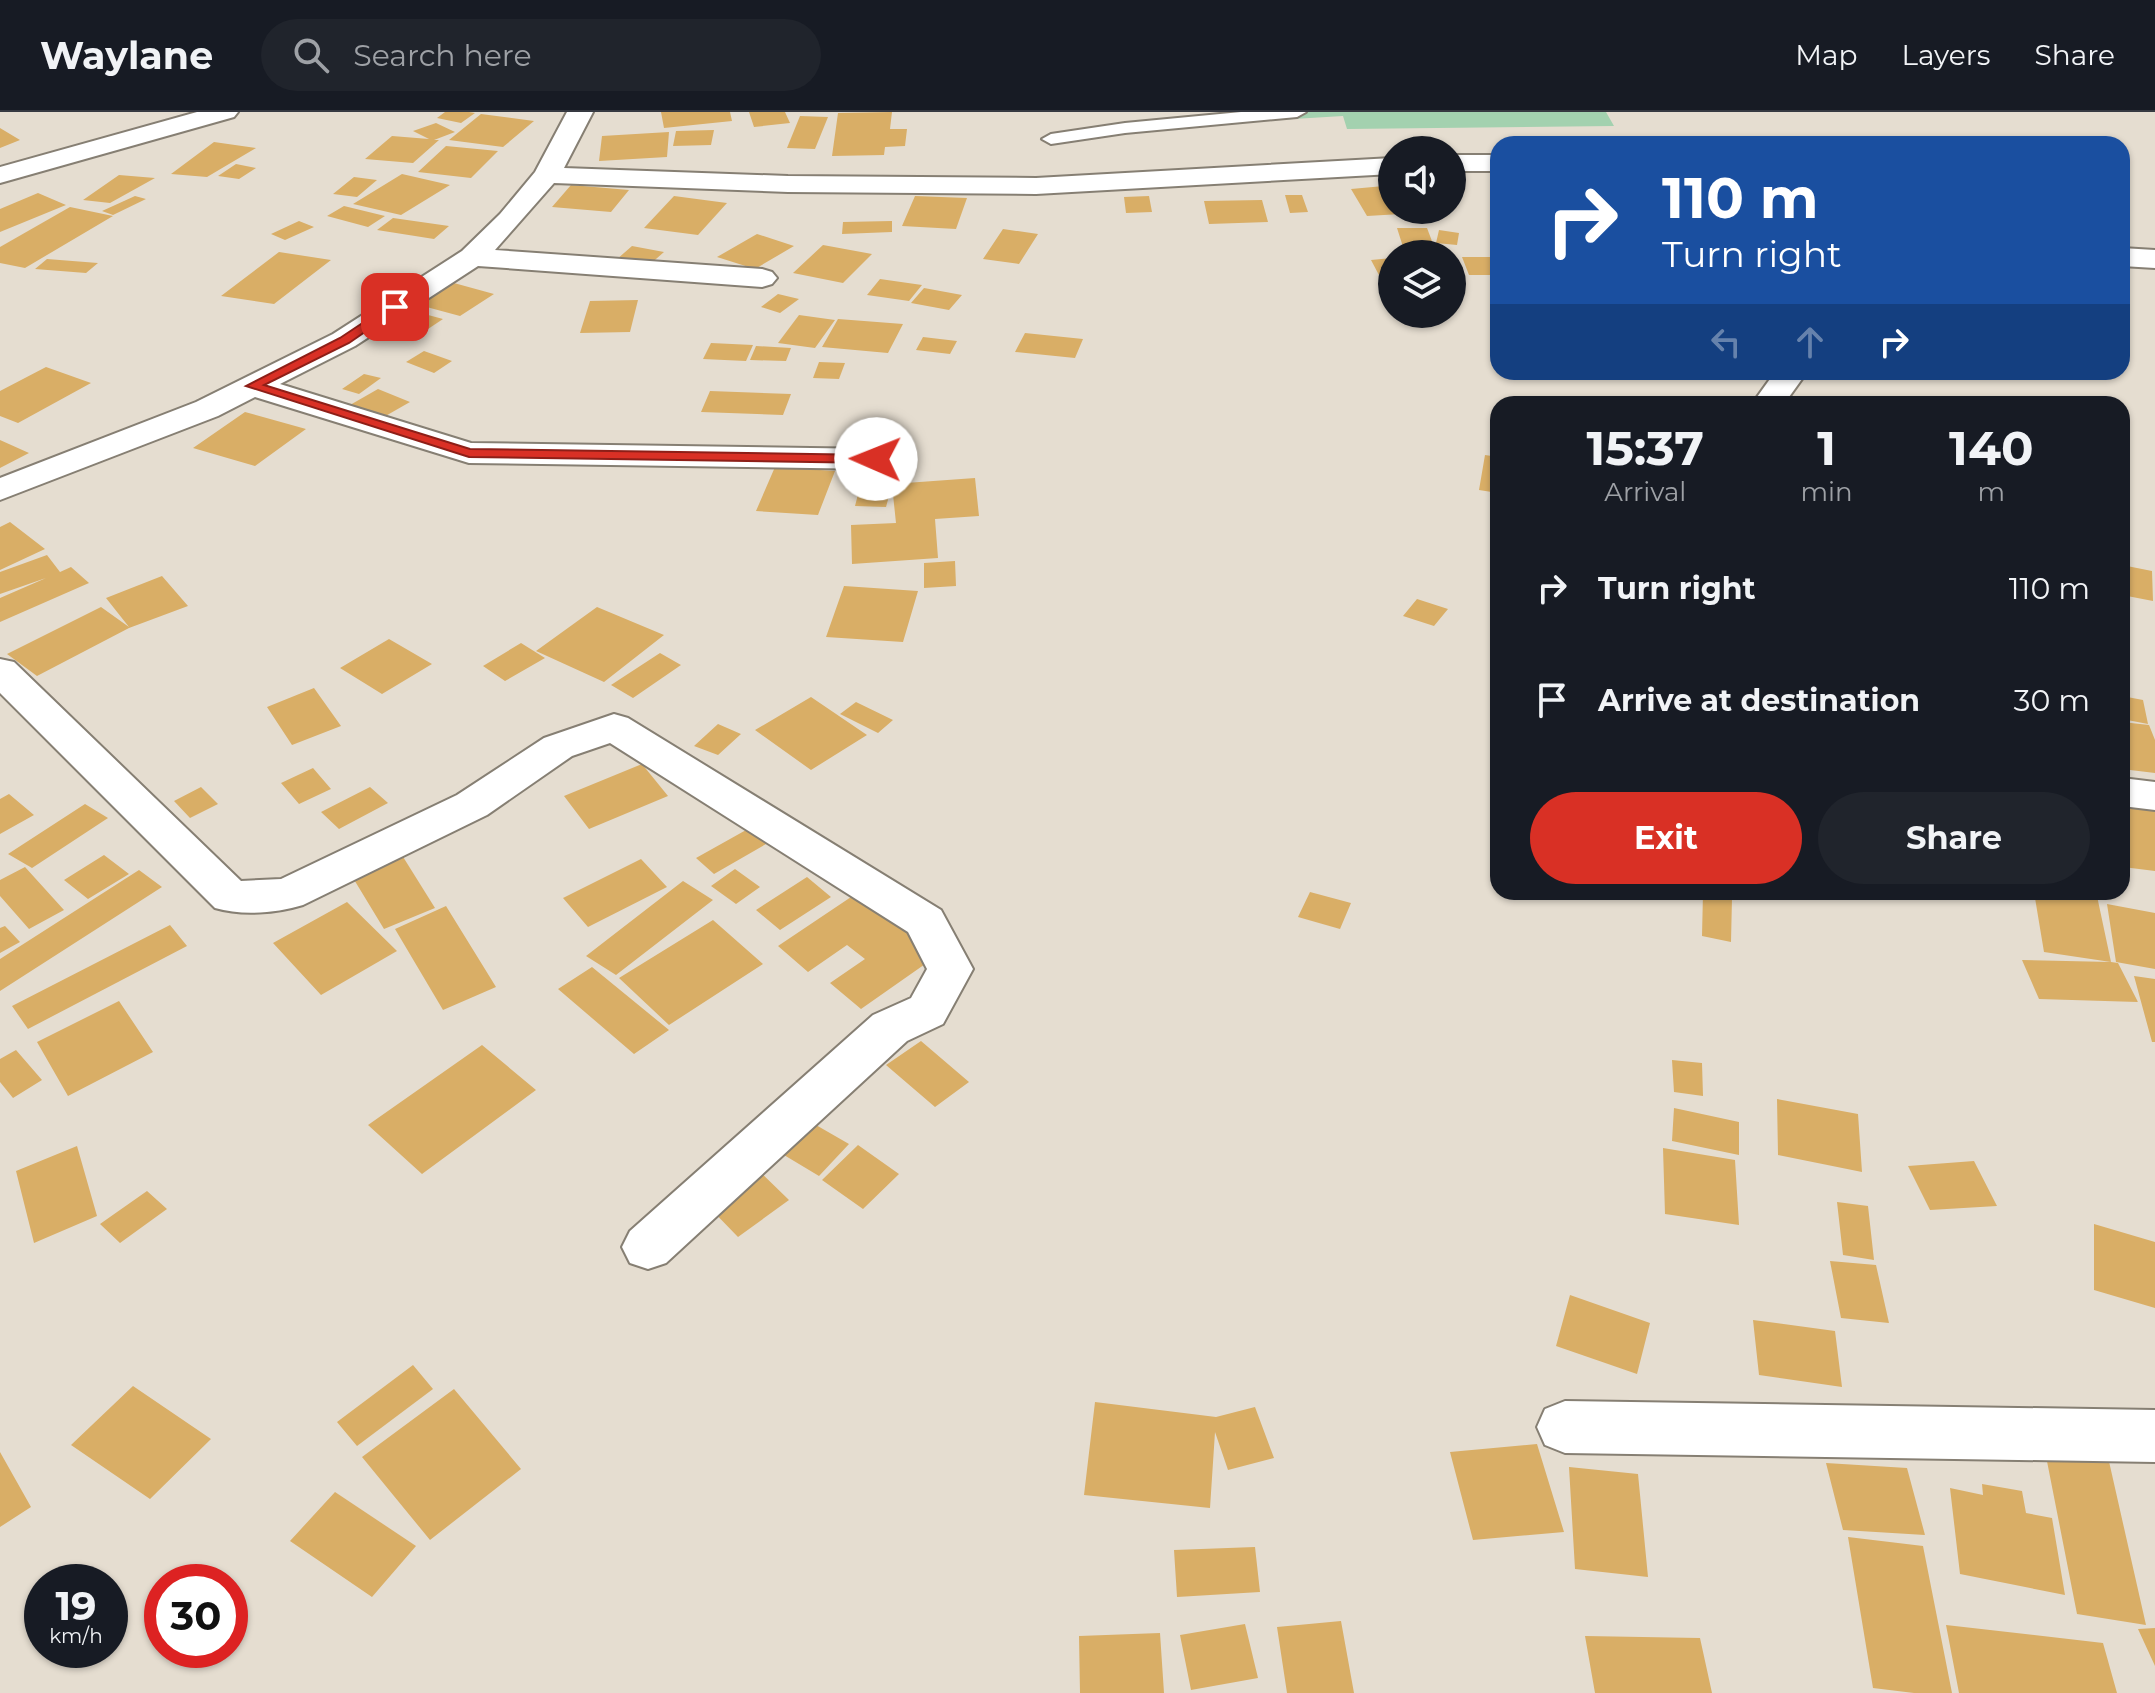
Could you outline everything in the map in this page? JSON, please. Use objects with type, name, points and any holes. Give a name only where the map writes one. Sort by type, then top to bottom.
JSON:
[{"type":"street","points":[[0,175],[225,112]]},
{"type":"street","points":[[0,490],[207,409],[344,340],[472,257],[510,220],[547,175],[580,112]]},
{"type":"street","points":[[1466,163],[1490,163]]},
{"type":"street","points":[[547,175],[788,184],[1036,186],[1378,167]]},
{"type":"street","points":[[472,257],[762,278]]},
{"type":"street","points":[[2130,257],[2155,259]]},
{"type":"street","points":[[253,386],[469,453],[876,459]]},
{"type":"street","points":[[0,671],[231,897],[288,894],[472,805],[558,747],[614,727],[925,921],[950,969],[927,1011],[890,1028],[648,1247]]},
{"type":"street","points":[[2130,793],[2155,796]]},
{"type":"street","points":[[1565,1427],[2155,1436]]},
{"type":"lane","points":[[1051,139],[1125,128],[1297,112]]},
{"type":"green space","points":[[1305,112],[1606,112],[1614,126],[1347,129],[1343,116],[1277,120]]},
{"type":"building","points":[[445,112],[475,113],[461,123],[437,118]]},
{"type":"building","points":[[661,112],[730,112],[732,121],[664,128]]},
{"type":"building","points":[[749,112],[785,112],[790,123],[754,127]]},
{"type":"building","points":[[892,112],[890,129],[907,129],[905,146],[885,147],[884,155],[832,156],[838,113]]},
{"type":"building","points":[[481,114],[534,121],[503,147],[449,140]]},
{"type":"building","points":[[800,116],[828,117],[815,149],[787,148]]},
{"type":"building","points":[[436,123],[455,132],[434,140],[439,140],[413,163],[365,159],[392,136],[429,139],[413,131]]},
{"type":"building","points":[[0,128],[20,140],[0,148]]},
{"type":"building","points":[[714,130],[711,145],[673,146],[676,131]]},
{"type":"building","points":[[669,132],[667,157],[599,161],[602,136]]},
{"type":"building","points":[[214,142],[256,148],[207,177],[171,174]]},
{"type":"building","points":[[446,146],[498,151],[471,178],[418,172]]},
{"type":"building","points":[[236,164],[256,168],[239,179],[218,176]]},
{"type":"building","points":[[402,174],[450,185],[401,215],[353,204]]},
{"type":"building","points":[[119,175],[155,178],[110,203],[83,200]]},
{"type":"building","points":[[354,177],[377,180],[357,197],[333,194]]},
{"type":"building","points":[[571,185],[629,190],[611,212],[552,207]]},
{"type":"building","points":[[1378,187],[1378,215],[1367,216],[1351,189]]},
{"type":"building","points":[[38,193],[66,205],[0,232],[0,209]]},
{"type":"building","points":[[1285,195],[1302,195],[1308,212],[1290,213]]},
{"type":"building","points":[[135,196],[146,199],[113,215],[102,211]]},
{"type":"building","points":[[674,196],[727,203],[698,235],[644,228]]},
{"type":"building","points":[[915,196],[967,198],[956,229],[902,226]]},
{"type":"building","points":[[1149,196],[1152,212],[1126,213],[1124,197]]},
{"type":"building","points":[[1262,200],[1268,222],[1209,224],[1204,201]]},
{"type":"building","points":[[344,206],[385,216],[368,227],[327,216]]},
{"type":"building","points":[[70,207],[113,216],[25,268],[0,263],[0,247]]},
{"type":"building","points":[[393,218],[449,226],[434,239],[377,230]]},
{"type":"building","points":[[299,221],[314,227],[285,240],[271,234]]},
{"type":"building","points":[[892,221],[892,232],[842,234],[843,222]]},
{"type":"building","points":[[1397,228],[1427,228],[1432,240],[1401,240]]},
{"type":"building","points":[[1003,229],[1038,234],[1019,264],[983,259]]},
{"type":"building","points":[[1439,230],[1459,233],[1458,240],[1437,240]]},
{"type":"building","points":[[757,234],[794,246],[755,269],[717,257]]},
{"type":"building","points":[[823,245],[872,254],[843,283],[793,273]]},
{"type":"building","points":[[632,246],[664,252],[648,266],[616,260]]},
{"type":"building","points":[[279,252],[331,260],[274,304],[221,296]]},
{"type":"building","points":[[1466,257],[1490,257],[1490,275],[1469,275]]},
{"type":"building","points":[[47,259],[98,263],[86,273],[35,269]]},
{"type":"building","points":[[1378,259],[1378,273],[1371,260]]},
{"type":"building","points":[[880,279],[922,285],[909,301],[867,295]]},
{"type":"building","points":[[443,280],[494,294],[460,316],[408,302]]},
{"type":"building","points":[[924,288],[962,295],[949,310],[911,303]]},
{"type":"building","points":[[778,294],[799,299],[780,313],[761,307]]},
{"type":"building","points":[[638,300],[630,332],[580,333],[590,301]]},
{"type":"building","points":[[417,312],[443,319],[410,341],[384,335]]},
{"type":"building","points":[[799,315],[835,320],[815,348],[778,343]]},
{"type":"building","points":[[838,319],[903,324],[888,353],[822,347]]},
{"type":"building","points":[[1025,333],[1083,339],[1075,358],[1015,352]]},
{"type":"building","points":[[923,337],[957,341],[950,354],[916,350]]},
{"type":"building","points":[[711,343],[753,345],[746,361],[703,359]]},
{"type":"building","points":[[756,346],[791,348],[786,361],[750,360]]},
{"type":"building","points":[[424,351],[452,361],[434,373],[406,362]]},
{"type":"building","points":[[819,362],[845,363],[839,379],[813,378]]},
{"type":"building","points":[[46,367],[91,383],[18,423],[0,416],[0,391]]},
{"type":"building","points":[[364,374],[381,378],[359,394],[342,389]]},
{"type":"building","points":[[378,389],[410,402],[375,422],[343,409]]},
{"type":"building","points":[[710,391],[791,394],[783,415],[701,412]]},
{"type":"building","points":[[245,412],[306,429],[255,466],[193,448]]},
{"type":"building","points":[[0,440],[29,453],[0,468]]},
{"type":"building","points":[[1485,455],[1490,456],[1490,492],[1479,490]]},
{"type":"building","points":[[775,467],[835,471],[818,515],[756,511]]},
{"type":"building","points":[[863,475],[894,476],[892,484],[975,478],[979,516],[935,519],[938,558],[852,564],[851,525],[896,523],[892,485],[886,507],[855,506]]},
{"type":"building","points":[[10,522],[45,549],[0,570],[0,527]]},
{"type":"building","points":[[47,555],[60,572],[71,567],[89,583],[0,622],[0,598],[46,578],[0,594],[0,572]]},
{"type":"building","points":[[955,561],[956,586],[924,588],[924,563]]},
{"type":"building","points":[[2130,567],[2152,571],[2153,601],[2130,597]]},
{"type":"building","points":[[162,576],[188,606],[129,628],[37,676],[7,654],[101,607],[129,627],[106,598]]},
{"type":"building","points":[[844,586],[918,591],[903,642],[826,637]]},
{"type":"building","points":[[1417,599],[1448,609],[1434,626],[1403,616]]},
{"type":"building","points":[[597,607],[664,635],[604,682],[536,651]]},
{"type":"building","points":[[389,639],[432,664],[382,694],[340,668]]},
{"type":"building","points":[[521,643],[545,658],[505,681],[483,666]]},
{"type":"building","points":[[660,653],[681,665],[633,698],[611,685]]},
{"type":"building","points":[[314,688],[341,726],[292,745],[267,707]]},
{"type":"building","points":[[811,697],[867,735],[811,770],[755,730]]},
{"type":"building","points":[[2130,698],[2143,700],[2148,724],[2130,721]]},
{"type":"building","points":[[856,702],[893,720],[878,733],[840,714]]},
{"type":"building","points":[[2130,723],[2149,725],[2155,740],[2155,773],[2130,770]]},
{"type":"building","points":[[718,724],[741,734],[718,755],[694,746]]},
{"type":"building","points":[[642,764],[668,796],[589,829],[564,796]]},
{"type":"building","points":[[313,768],[331,789],[299,804],[281,783]]},
{"type":"building","points":[[201,787],[218,804],[190,818],[174,801]]},
{"type":"building","points":[[370,787],[388,803],[339,829],[321,812]]},
{"type":"building","points":[[9,794],[34,815],[0,834],[0,799]]},
{"type":"building","points":[[2130,803],[2155,806],[2155,871],[2130,868]]},
{"type":"building","points":[[85,804],[108,818],[32,868],[8,854]]},
{"type":"building","points":[[755,825],[773,840],[714,874],[696,858]]},
{"type":"building","points":[[400,852],[435,908],[384,929],[350,873]]},
{"type":"building","points":[[104,855],[129,874],[88,899],[64,880]]},
{"type":"building","points":[[641,859],[667,887],[588,927],[563,898]]},
{"type":"building","points":[[25,867],[64,910],[29,929],[0,896],[0,880]]},
{"type":"building","points":[[735,869],[760,887],[736,904],[711,886]]},
{"type":"building","points":[[139,870],[162,887],[0,991],[0,959]]},
{"type":"building","points":[[807,877],[831,897],[780,930],[756,910]]},
{"type":"building","points":[[683,881],[713,900],[616,975],[586,956]]},
{"type":"building","points":[[1310,892],[1351,903],[1340,929],[1298,917]]},
{"type":"building","points":[[857,893],[938,955],[861,1009],[830,983],[865,959],[847,945],[808,972],[778,946]]},
{"type":"building","points":[[1703,900],[1732,900],[1731,942],[1702,936]]},
{"type":"building","points":[[2035,900],[2098,900],[2111,962],[2044,952]]},
{"type":"building","points":[[347,902],[397,951],[321,995],[273,943]]},
{"type":"building","points":[[2107,904],[2155,913],[2155,969],[2116,962]]},
{"type":"building","points":[[446,906],[496,987],[443,1010],[395,929]]},
{"type":"building","points":[[713,920],[763,964],[669,1025],[619,978]]},
{"type":"building","points":[[170,925],[187,946],[28,1029],[12,1006]]},
{"type":"building","points":[[5,926],[20,942],[0,953],[0,928]]},
{"type":"building","points":[[2022,960],[2118,963],[2138,1002],[2039,999]]},
{"type":"building","points":[[592,967],[669,1030],[634,1054],[558,989]]},
{"type":"building","points":[[2134,976],[2155,979],[2155,1042],[2152,1042]]},
{"type":"building","points":[[119,1001],[153,1052],[68,1096],[37,1042]]},
{"type":"building","points":[[921,1041],[969,1082],[935,1107],[886,1065]]},
{"type":"building","points":[[482,1045],[536,1090],[422,1174],[368,1125]]},
{"type":"building","points":[[16,1050],[42,1080],[13,1098],[0,1082],[0,1059]]},
{"type":"building","points":[[1672,1060],[1702,1063],[1703,1096],[1674,1092]]},
{"type":"building","points":[[1777,1099],[1858,1114],[1862,1172],[1778,1155]]},
{"type":"building","points":[[1674,1108],[1739,1122],[1739,1155],[1672,1141]]},
{"type":"building","points":[[809,1121],[849,1144],[819,1176],[779,1152]]},
{"type":"building","points":[[858,1145],[899,1174],[863,1209],[822,1180]]},
{"type":"building","points":[[77,1146],[97,1216],[34,1243],[16,1171]]},
{"type":"building","points":[[1663,1148],[1735,1160],[1739,1225],[1665,1214]]},
{"type":"building","points":[[1974,1161],[1997,1206],[1930,1210],[1908,1166]]},
{"type":"building","points":[[757,1169],[789,1200],[738,1237],[706,1204]]},
{"type":"building","points":[[147,1191],[167,1209],[120,1243],[100,1224]]},
{"type":"building","points":[[1837,1202],[1868,1206],[1874,1260],[1843,1255]]},
{"type":"building","points":[[2094,1224],[2155,1242],[2155,1308],[2094,1290]]},
{"type":"building","points":[[1830,1261],[1876,1265],[1889,1323],[1841,1318]]},
{"type":"building","points":[[1570,1295],[1650,1323],[1637,1374],[1556,1346]]},
{"type":"building","points":[[1753,1320],[1835,1331],[1842,1387],[1759,1375]]},
{"type":"building","points":[[413,1365],[433,1389],[357,1446],[337,1422]]},
{"type":"building","points":[[133,1386],[211,1439],[150,1499],[71,1445]]},
{"type":"building","points":[[454,1389],[521,1469],[430,1540],[362,1457]]},
{"type":"building","points":[[1095,1402],[1216,1417],[1255,1407],[1274,1458],[1228,1470],[1215,1432],[1210,1508],[1084,1495]]},
{"type":"building","points":[[1537,1444],[1564,1532],[1473,1540],[1450,1452]]},
{"type":"building","points":[[2044,1446],[2108,1457],[2146,1625],[2077,1614]]},
{"type":"building","points":[[0,1452],[31,1507],[0,1527]]},
{"type":"building","points":[[1826,1463],[1907,1468],[1925,1535],[1843,1530]]},
{"type":"building","points":[[1569,1467],[1638,1474],[1648,1577],[1575,1569]]},
{"type":"building","points":[[1982,1484],[2022,1491],[2026,1513],[2052,1518],[2065,1595],[1960,1574],[1950,1488],[1983,1495]]},
{"type":"building","points":[[335,1492],[416,1546],[372,1597],[290,1541]]},
{"type":"building","points":[[1848,1537],[1923,1546],[1952,1693],[1914,1693],[1873,1688]]},
{"type":"building","points":[[1255,1547],[1260,1592],[1177,1597],[1174,1550]]},
{"type":"building","points":[[1341,1621],[1354,1693],[1287,1693],[1277,1627]]},
{"type":"building","points":[[1245,1624],[1258,1678],[1191,1690],[1180,1635]]},
{"type":"building","points":[[1946,1625],[2103,1643],[2117,1693],[1959,1693]]},
{"type":"building","points":[[2155,1628],[2155,1666],[2138,1629]]},
{"type":"building","points":[[1160,1633],[1164,1693],[1080,1693],[1079,1636]]},
{"type":"building","points":[[1585,1636],[1700,1638],[1712,1693],[1595,1693]]},
{"type":"route","points":[[395,307],[344,340],[253,386],[469,453],[876,459]]}]
